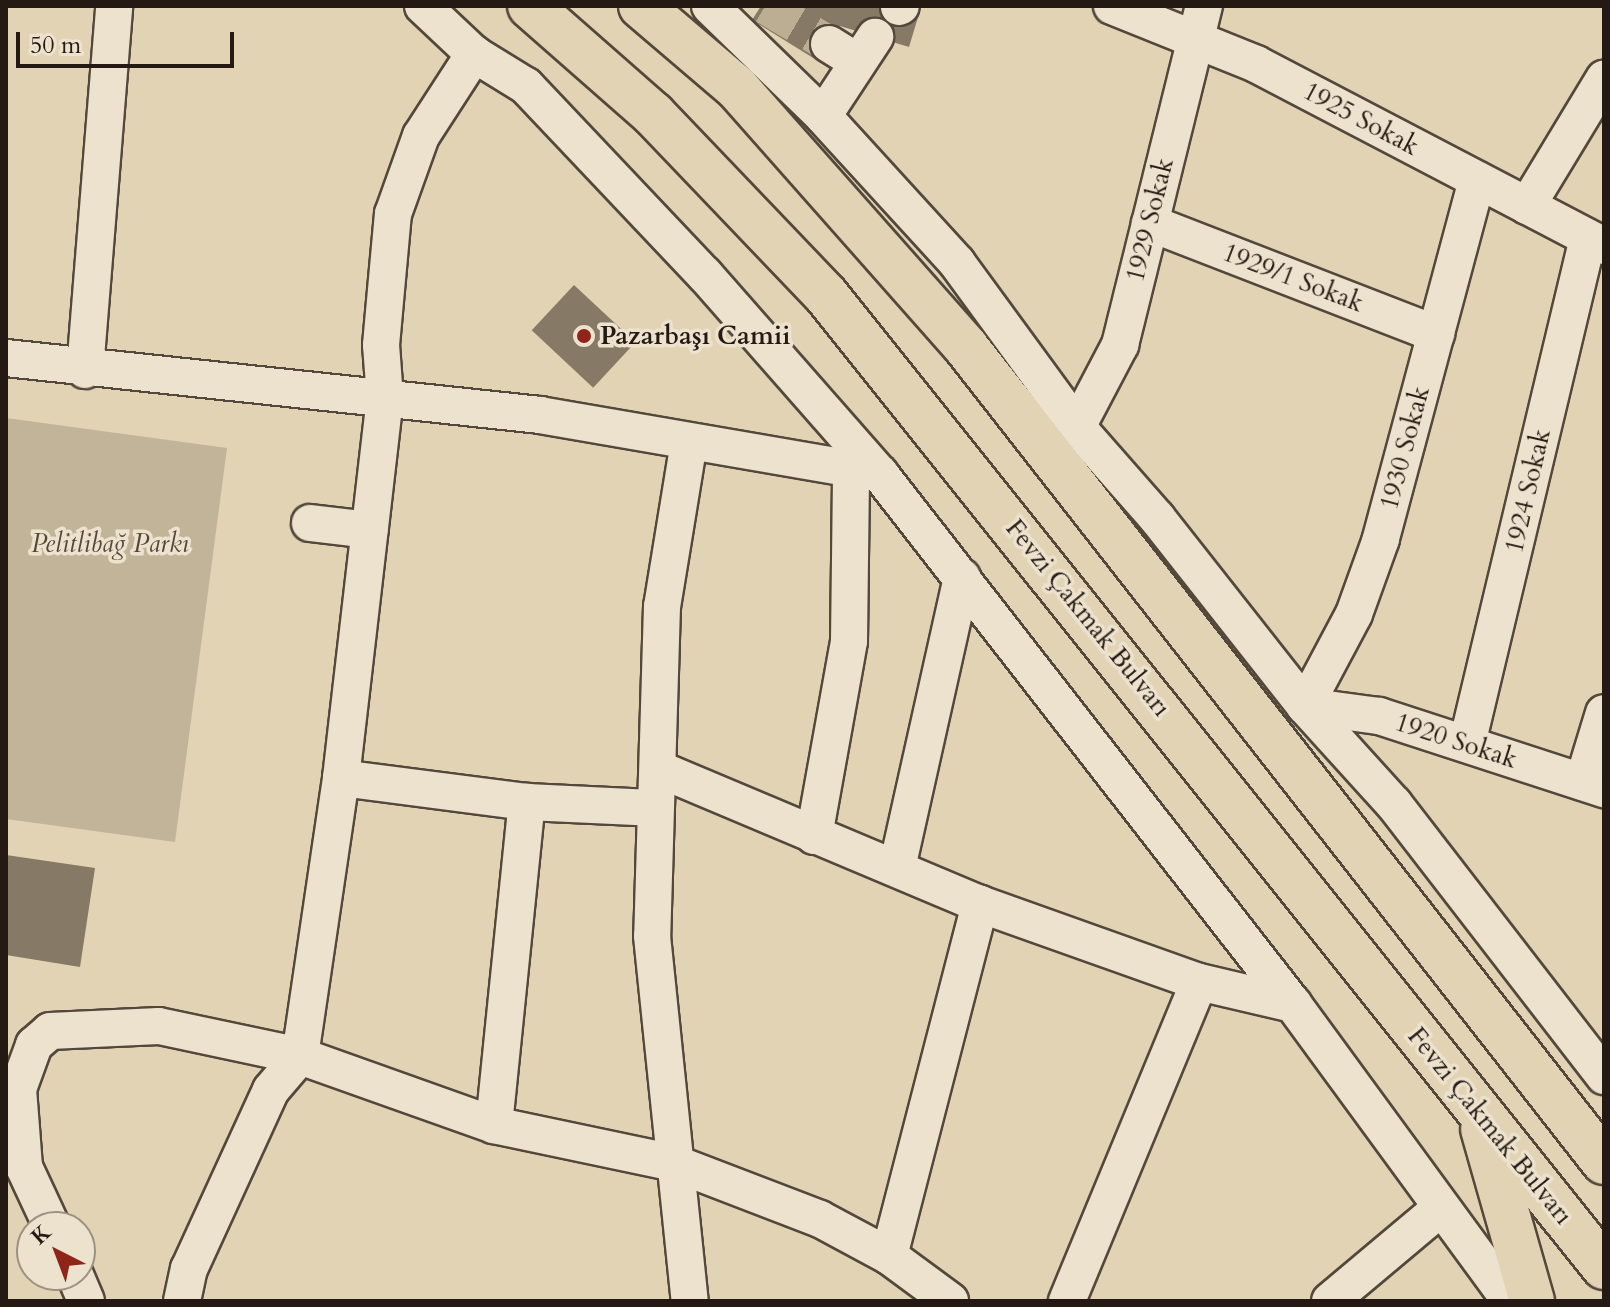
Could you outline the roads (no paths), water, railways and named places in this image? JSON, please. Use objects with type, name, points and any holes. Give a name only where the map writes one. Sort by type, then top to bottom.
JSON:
[{"type":"main road","name":"Fevzi Çakmak Bulvarı","points":[[530,6],[653,114],[826,295],[1604,1267]]},
{"type":"main road","points":[[641,6],[737,88],[966,347],[1604,1162]]},
{"type":"main road","points":[[1478,1112],[1532,1301]]},
{"type":"street","points":[[85,370],[114,6]]},
{"type":"street","points":[[423,6],[474,54],[526,86],[705,275],[866,470],[962,577],[1293,1004],[1510,1301]]},
{"type":"street","points":[[710,6],[823,116],[957,263],[1077,427],[1157,518],[1305,706],[1394,804],[1604,1076]]},
{"type":"street","name":"1925 Sokak","points":[[1112,6],[1256,64],[1596,242]]},
{"type":"street","name":"1929 Sokak","points":[[1077,427],[1120,345],[1204,6]]},
{"type":"street","points":[[823,116],[854,48]]},
{"type":"street","points":[[182,1301],[189,1269],[271,1090],[300,1056],[341,778],[385,398],[381,345],[393,214],[421,136],[474,54]]},
{"type":"street","points":[[1527,206],[1604,79]]},
{"type":"street","name":"1930 Sokak","points":[[1305,706],[1354,614],[1381,539],[1477,180]]},
{"type":"street","name":"1929/1 Sokak","points":[[1150,223],[1436,334]]},
{"type":"street","name":"1924 Sokak","points":[[1467,744],[1596,242]]},
{"type":"street","points":[[6,358],[85,370],[540,415],[866,470]]},
{"type":"street","points":[[689,442],[662,606],[661,770],[652,808],[652,936],[690,1301]]},
{"type":"street","points":[[814,836],[849,641],[866,470]]},
{"type":"street","points":[[310,523],[370,530]]},
{"type":"street","points":[[897,868],[962,577]]},
{"type":"street","name":"1920 Sokak","points":[[1305,706],[1379,716],[1594,786]]},
{"type":"street","points":[[1594,786],[1604,713]]},
{"type":"street","points":[[661,770],[980,904],[1199,982],[1293,1004]]},
{"type":"street","points":[[341,778],[527,802],[652,808]]},
{"type":"street","points":[[494,1125],[527,802]]},
{"type":"street","points":[[889,1256],[980,904]]},
{"type":"street","points":[[1067,1301],[1199,982]]},
{"type":"street","points":[[45,1211],[24,1167],[12,1088],[34,1045],[50,1031],[159,1026],[300,1056],[494,1125],[674,1163],[820,1219],[889,1256],[929,1293]]},
{"type":"street","points":[[1330,1301],[1441,1208]]},
{"type":"tunnel","points":[[765,6],[829,44]]},
{"type":"place","name":"Pazarbaşı Camii","points":[[584,336]]},
{"type":"park label","name":"Pelitlibağ Parkı","points":[[110,544]]}]
